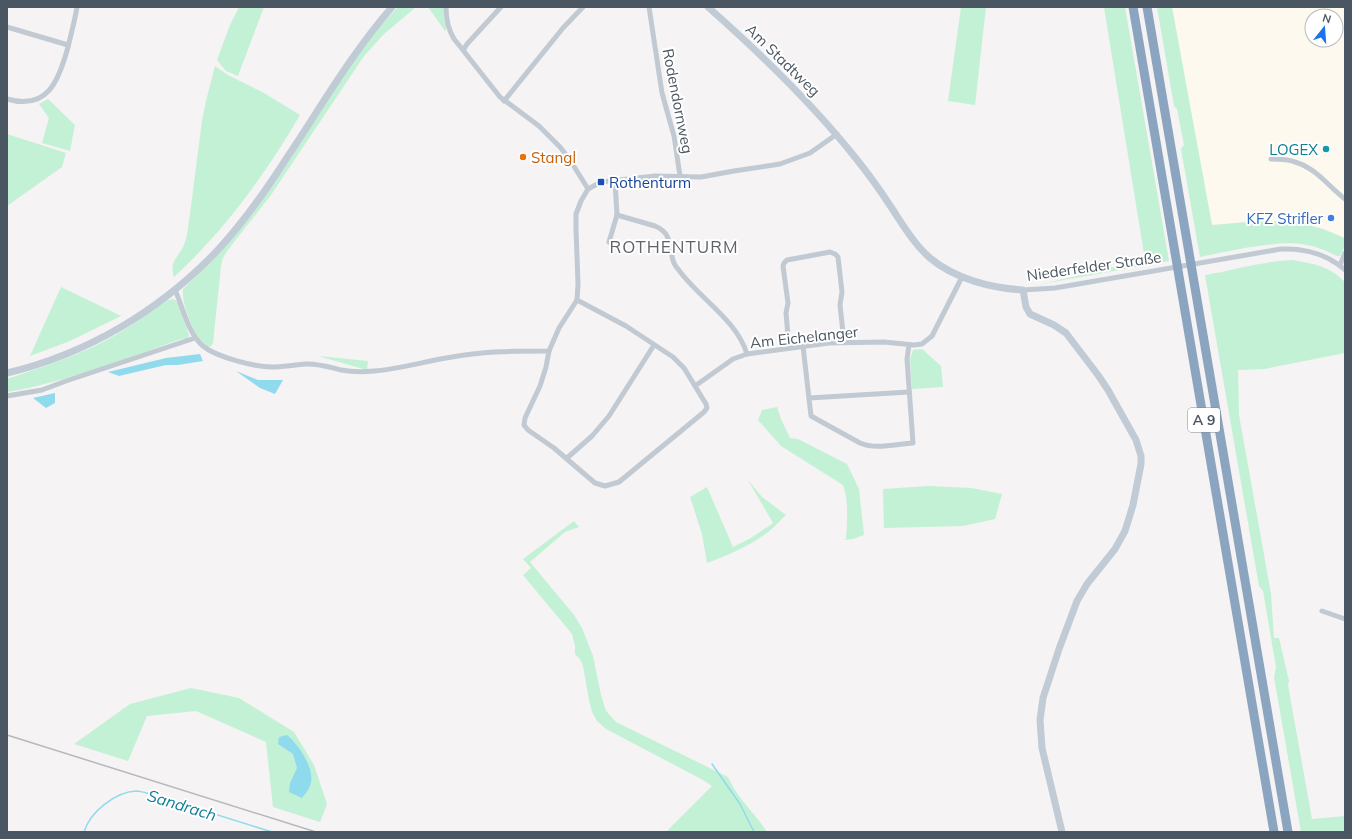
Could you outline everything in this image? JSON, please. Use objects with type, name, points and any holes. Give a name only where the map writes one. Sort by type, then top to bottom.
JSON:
[{"type":"highway","name":"A 9","points":[[1133,7],[1274,832]]},
{"type":"highway","name":"A 9","points":[[1147,7],[1288,832]]},
{"type":"street","points":[[7,99],[27,102],[38,99],[44,96],[57,80],[68,45],[77,7]]},
{"type":"street","points":[[7,373],[39,364],[96,340],[147,312],[175,290],[216,252],[247,215],[288,156],[352,57],[392,7]]},
{"type":"street","points":[[446,7],[447,22],[451,34],[455,40],[464,49],[466,54],[504,101],[549,135],[570,160],[588,189]]},
{"type":"street","points":[[464,49],[501,7]]},
{"type":"street","points":[[504,101],[563,28],[583,7]]},
{"type":"street","name":"Rodendornweg","points":[[649,7],[662,93],[674,136],[680,176]]},
{"type":"street","name":"Am Stadtweg","points":[[708,7],[774,68],[837,134]]},
{"type":"street","points":[[7,27],[68,45]]},
{"type":"street","points":[[577,300],[626,326],[678,362],[695,386],[707,408],[615,484],[605,486],[594,483],[567,458],[528,430],[524,425],[525,418],[543,376],[549,351],[559,328],[577,300],[576,214],[588,189],[601,182],[655,176],[701,178],[780,164],[810,153],[837,134]]},
{"type":"street","name":"Niederfelder Straße","points":[[837,134],[886,199],[909,235],[922,250],[940,265],[962,277],[998,288],[1023,290],[1055,288],[1281,249],[1306,250],[1319,254],[1340,265],[1345,270]]},
{"type":"street","points":[[1271,159],[1287,160],[1305,166],[1321,177],[1345,199]]},
{"type":"street","points":[[609,242],[616,215],[615,181]]},
{"type":"street","points":[[616,215],[660,228],[668,239],[674,263],[681,273],[732,327],[741,339],[747,354]]},
{"type":"street","points":[[789,348],[786,313],[788,303],[783,266],[784,263],[787,260],[830,252],[838,257],[842,292],[840,305],[844,342]]},
{"type":"street","points":[[1340,265],[1345,253]]},
{"type":"street","name":"Am Eichelanger","points":[[695,386],[729,362],[747,354],[844,342],[884,342],[909,345],[922,344],[932,336],[962,277]]},
{"type":"street","points":[[175,290],[195,338],[203,346],[213,352],[261,367],[282,367],[305,364],[342,370],[367,371],[480,353],[503,351],[549,351]]},
{"type":"street","points":[[1023,290],[1026,307],[1030,314],[1054,325],[1066,333],[1098,375],[1132,432],[1138,444],[1141,456],[1137,486],[1125,531],[1115,549],[1087,584],[1077,601],[1054,662],[1043,698],[1040,720],[1042,748],[1062,832]]},
{"type":"street","points":[[7,396],[42,390],[195,338]]},
{"type":"street","points":[[567,458],[592,436],[609,416],[654,345]]},
{"type":"street","points":[[803,346],[812,416],[866,446],[875,446],[913,443],[907,359],[909,345]]},
{"type":"street","points":[[809,398],[910,392]]},
{"type":"street","points":[[1322,611],[1345,618]]},
{"type":"shaded area","points":[[1172,7],[1345,7],[1345,238],[1323,229],[1295,221],[1259,221],[1212,225]]},
{"type":"green space","points":[[239,7],[264,7],[238,76],[226,71],[217,60],[230,25]]},
{"type":"green space","points":[[398,7],[416,7],[384,34],[364,56],[271,195],[223,258],[213,343],[209,347],[199,339],[193,329],[185,307],[183,289],[221,252],[261,202],[354,59],[372,34]]},
{"type":"green space","points":[[428,7],[444,7],[444,18],[447,28],[445,31]]},
{"type":"green space","points":[[961,7],[986,7],[975,105],[948,101]]},
{"type":"green space","points":[[1104,7],[1125,7],[1169,261],[1042,284],[1145,260]]},
{"type":"green space","points":[[1157,7],[1172,7],[1212,225],[1259,221],[1295,221],[1323,229],[1345,238],[1345,246],[1340,256],[1311,246],[1282,244],[1254,246],[1200,257],[1181,149],[1184,145],[1177,109],[1174,106]]},
{"type":"green space","points":[[215,66],[228,75],[264,93],[300,115],[273,159],[243,201],[193,259],[174,277],[173,263],[184,245],[188,229],[202,121]]},
{"type":"green space","points":[[48,99],[75,125],[70,151],[42,143],[49,118],[39,104]]},
{"type":"green space","points":[[7,134],[66,153],[62,167],[7,206]]},
{"type":"green space","points":[[1293,260],[1321,266],[1333,272],[1345,282],[1345,353],[1264,369],[1238,370],[1239,415],[1271,594],[1274,638],[1279,638],[1289,681],[1288,685],[1312,819],[1345,816],[1345,832],[1301,832],[1274,677],[1276,667],[1263,591],[1259,586],[1205,275],[1260,264]]},
{"type":"green space","points":[[61,287],[121,316],[70,341],[30,356]]},
{"type":"green space","points":[[173,299],[177,301],[189,335],[188,339],[182,339],[73,376],[29,388],[7,392],[7,379],[67,358],[101,343],[127,328],[168,300]]},
{"type":"green space","points":[[922,349],[941,366],[943,387],[912,389],[910,359],[913,350]]},
{"type":"green space","points":[[318,356],[368,361],[367,370]]},
{"type":"green space","points":[[777,407],[790,438],[798,439],[847,464],[859,489],[864,535],[853,539],[842,540],[846,539],[847,519],[847,505],[843,485],[781,446],[758,420],[762,410]]},
{"type":"green space","points":[[748,480],[762,497],[786,515],[771,530],[754,542],[707,563],[702,534],[690,497],[707,487],[733,547],[751,538],[773,523]]},
{"type":"green space","points":[[928,486],[971,488],[1002,494],[995,519],[963,526],[884,528],[883,489]]},
{"type":"green space","points":[[574,521],[579,527],[565,532],[530,562],[574,615],[582,628],[593,656],[606,711],[616,722],[728,777],[736,792],[767,832],[666,832],[712,786],[606,729],[597,721],[592,712],[583,666],[580,659],[575,654],[572,634],[523,575],[531,568],[523,559]]},
{"type":"green space","points":[[191,688],[239,698],[294,732],[314,765],[327,804],[320,822],[273,807],[266,742],[196,711],[147,716],[128,761],[74,744],[130,704]]},
{"type":"water","points":[[200,354],[203,361],[178,365],[166,365],[119,376],[108,372],[166,358]]},
{"type":"water","points":[[236,371],[258,380],[283,380],[275,394],[260,388]]},
{"type":"water","points":[[55,393],[55,403],[46,408],[33,398]]},
{"type":"water","points":[[287,735],[296,744],[304,756],[310,770],[310,784],[308,790],[302,798],[289,792],[290,783],[297,768],[293,754],[278,744],[279,737]]},
{"type":"waterway","points":[[712,764],[740,804],[754,832]]},
{"type":"waterway","name":"Sandrach","points":[[84,832],[92,817],[104,804],[120,795],[136,791],[154,795],[272,832]]},
{"type":"railway","points":[[7,735],[316,832]]},
{"type":"place","name":"LOGEX","points":[[1326,149]]},
{"type":"place","name":"Stangl","points":[[523,157]]},
{"type":"place","name":"Rothenturm","points":[[601,182]]},
{"type":"place","name":"KFZ Strifler","points":[[1331,218]]},
{"type":"district","name":"ROTHENTURM","points":[[674,246]]}]
